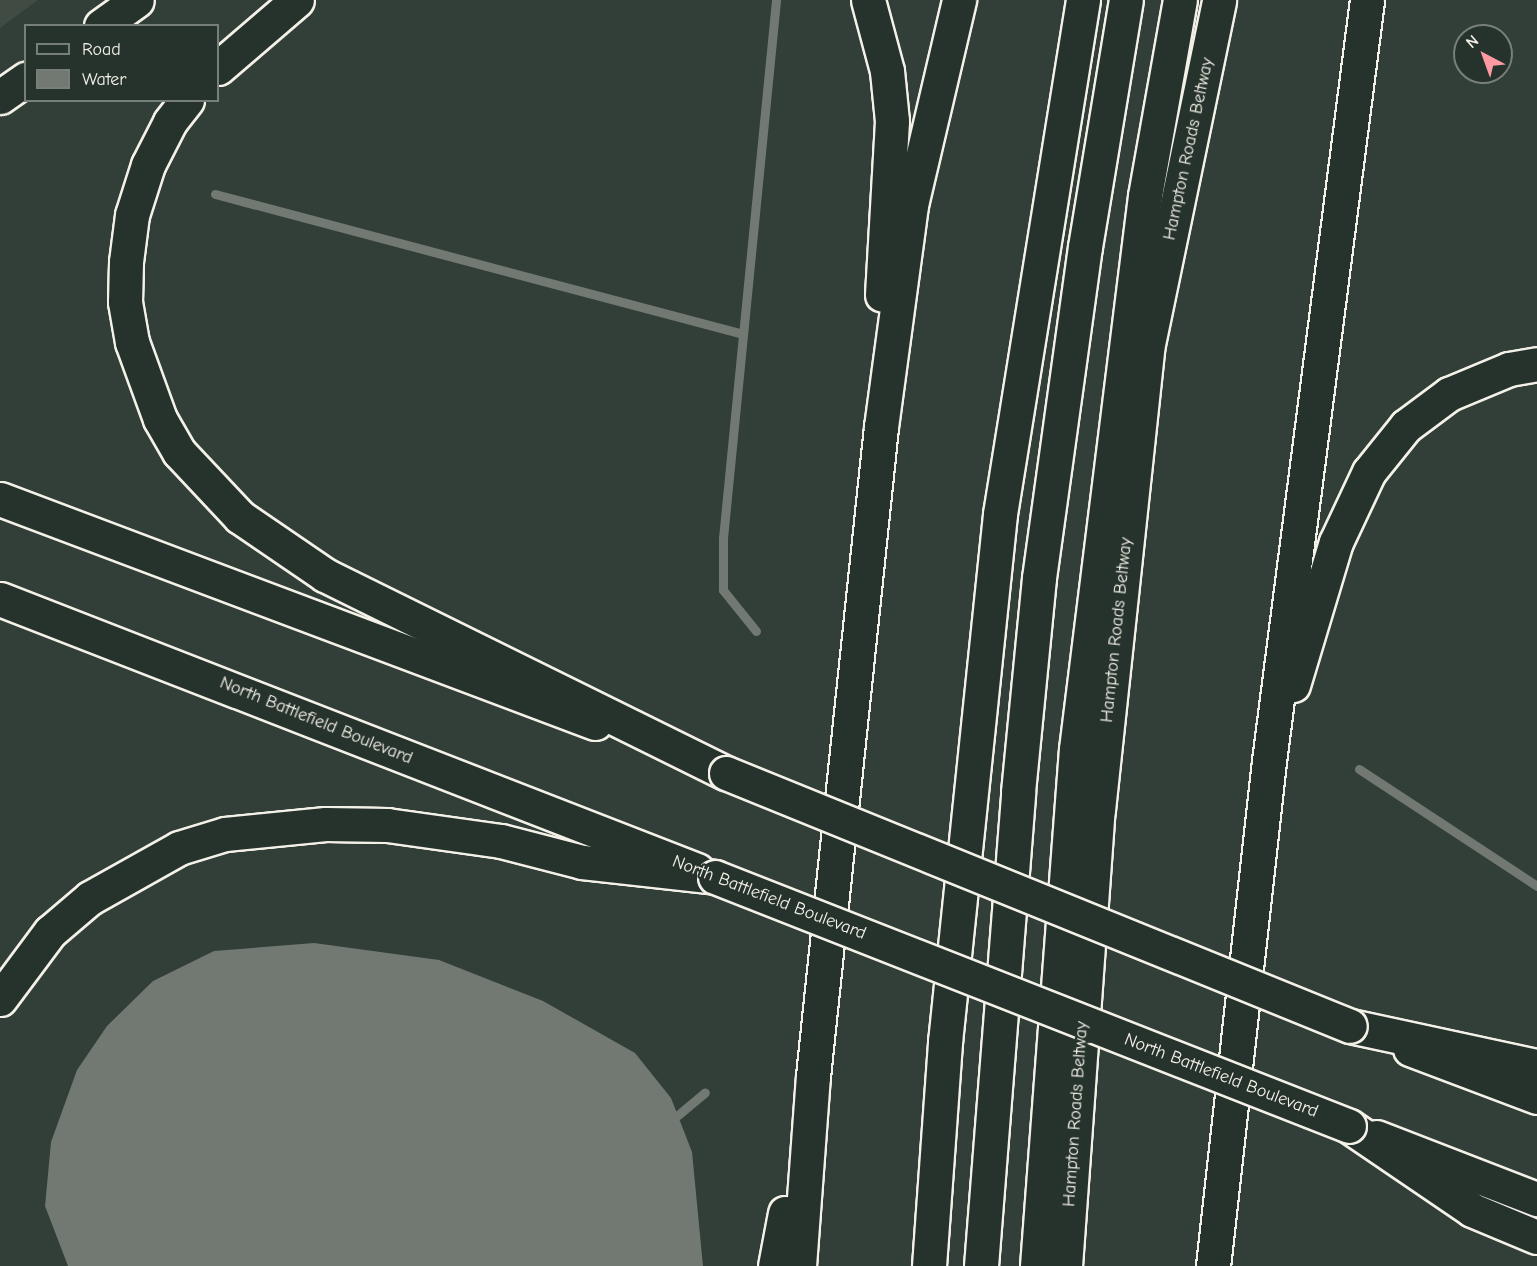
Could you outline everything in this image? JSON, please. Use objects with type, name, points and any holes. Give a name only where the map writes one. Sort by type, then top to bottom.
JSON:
[{"type":"main road","points":[[104,24],[137,0]]},
{"type":"main road","points":[[219,67],[297,0]]},
{"type":"main road","points":[[868,0],[887,70],[892,121],[882,243],[881,427]]},
{"type":"main road","points":[[799,1266],[813,1077],[881,427],[911,205],[959,0]]},
{"type":"main road","points":[[929,1266],[945,1042],[1000,514],[1083,0]]},
{"type":"main road","points":[[981,1266],[1018,792],[1039,578],[1085,247],[1126,0]]},
{"type":"main road","points":[[1037,1266],[1076,749],[1144,196],[1180,0]]},
{"type":"main road","name":"Hampton Roads Beltway","points":[[1065,1266],[1098,810],[1148,349],[1219,0]]},
{"type":"main road","points":[[1213,1266],[1269,761],[1367,0]]},
{"type":"main road","points":[[0,97],[24,80]]},
{"type":"main road","points":[[185,102],[170,122],[148,165],[132,214],[126,262],[125,302],[132,342],[160,419],[179,452],[240,517],[325,575],[726,773]]},
{"type":"main road","points":[[1269,761],[1336,542],[1369,472],[1406,426],[1449,394],[1509,369],[1537,364]]},
{"type":"main road","points":[[0,499],[390,643],[726,773],[1350,1026],[1537,1097]]},
{"type":"main road","name":"North Battlefield Boulevard","points":[[0,599],[1537,1199]]},
{"type":"main road","points":[[0,999],[50,932],[90,898],[179,848],[225,834],[326,824],[387,825],[501,841],[582,861],[715,877]]},
{"type":"main road","points":[[1350,1026],[1537,1066]]},
{"type":"main road","points":[[775,1266],[813,1077]]},
{"type":"main road","points":[[1349,1126],[1472,1210],[1537,1237]]},
{"type":"shaded area","points":[[0,0],[38,0],[0,28]]},
{"type":"water","points":[[314,943],[439,960],[543,1001],[635,1053],[671,1098],[692,1152],[703,1266],[68,1266],[45,1206],[51,1142],[77,1070],[107,1026],[153,981],[214,951]]},
{"type":"waterway","points":[[756,631],[723,590],[723,538],[776,0]]},
{"type":"waterway","points":[[215,194],[743,334]]},
{"type":"waterway","points":[[1359,769],[1537,886]]},
{"type":"waterway","points":[[678,1115],[705,1092]]}]
